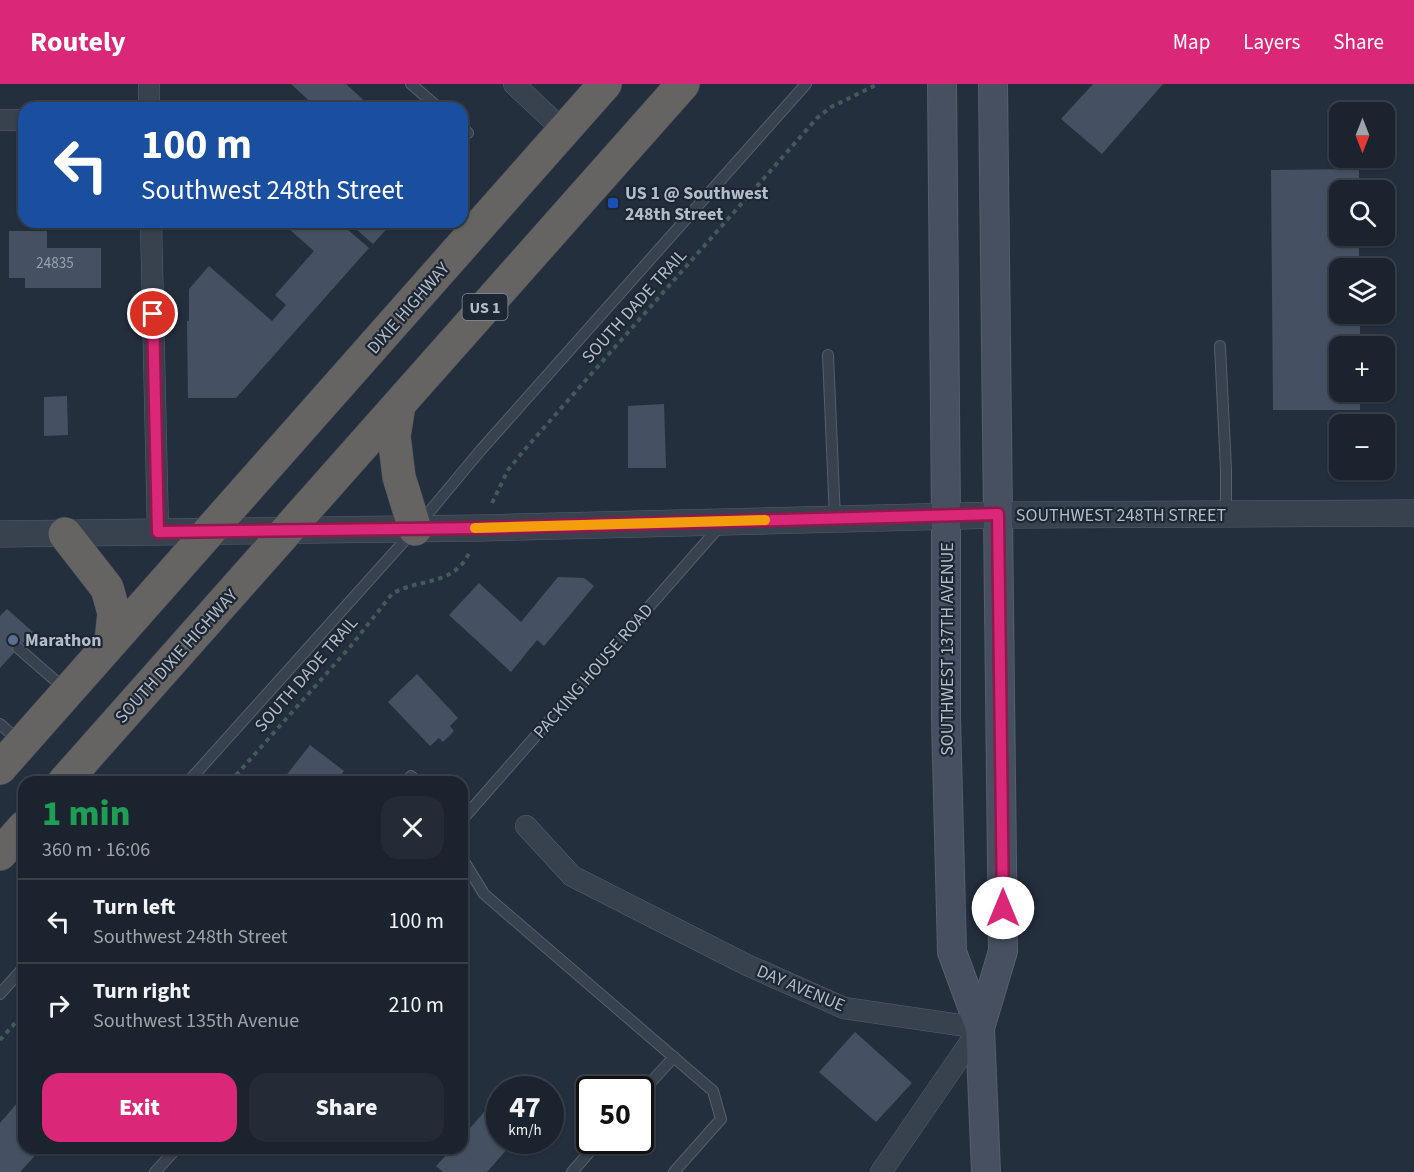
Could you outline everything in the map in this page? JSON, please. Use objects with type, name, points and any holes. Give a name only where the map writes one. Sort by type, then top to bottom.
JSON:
[{"type":"highway","name":"DIXIE HIGHWAY","points":[[210,531],[605,84]]},
{"type":"highway","name":"US 1","points":[[288,530],[683,84]]},
{"type":"highway","points":[[399,405],[394,436],[399,477],[415,529]]},
{"type":"highway","name":"SOUTH DIXIE HIGHWAY","points":[[69,776],[288,530]]},
{"type":"highway","points":[[0,768],[11,734],[68,692],[210,531]]},
{"type":"highway","points":[[65,534],[107,588],[114,614],[111,641]]},
{"type":"highway","points":[[0,854],[18,834]]},
{"type":"main road","name":"SOUTHWEST 137TH AVENUE","points":[[942,84],[946,718],[952,951],[980,1028],[986,1172]]},
{"type":"main road","name":"SOUTHWEST 137TH AVENUE","points":[[980,1028],[1003,951],[993,84]]},
{"type":"street","points":[[149,84],[149,102]]},
{"type":"street","points":[[514,84],[564,131]]},
{"type":"street","points":[[0,120],[18,120]]},
{"type":"street","points":[[151,228],[158,532]]},
{"type":"street","name":"SOUTHWEST 248TH STREET","points":[[0,534],[415,529],[998,514],[1414,513]]},
{"type":"street","name":"DAY AVENUE","points":[[525,826],[572,876],[747,965],[833,1004],[844,1008],[980,1028]]},
{"type":"street","points":[[880,1172],[980,1028]]},
{"type":"lane","points":[[411,84],[432,102]]},
{"type":"lane","points":[[193,776],[415,529],[480,451],[806,84]]},
{"type":"lane","points":[[1220,346],[1226,515]]},
{"type":"lane","points":[[828,355],[835,519]]},
{"type":"lane","name":"PACKING HOUSE ROAD","points":[[468,813],[724,521]]},
{"type":"lane","points":[[18,648],[68,692]]},
{"type":"lane","points":[[468,868],[484,894],[713,1091],[721,1119],[674,1172]]},
{"type":"lane","points":[[0,994],[18,974]]},
{"type":"lane","points":[[654,1079],[674,1057]]},
{"type":"lane","points":[[161,1170],[173,1154]]},
{"type":"lane","points":[[572,1172],[588,1154]]},
{"type":"path","name":"SOUTH DADE TRAIL","points":[[500,486],[508,470],[546,425],[817,118],[831,107],[878,84]]},
{"type":"path","name":"SOUTH DADE TRAIL","points":[[235,776],[350,647],[392,594],[445,577],[453,573],[467,557]]},
{"type":"path","points":[[0,1040],[18,1020]]},
{"type":"building","points":[[291,84],[346,84],[366,102],[310,102]]},
{"type":"building","points":[[1093,84],[1163,84],[1102,154],[1061,119]]},
{"type":"building","points":[[1359,169],[1359,180],[1329,180],[1329,246],[1359,246],[1359,258],[1329,258],[1329,324],[1360,324],[1360,336],[1329,336],[1329,402],[1360,402],[1360,410],[1273,410],[1271,170]]},
{"type":"building","points":[[288,228],[346,228],[369,248],[236,398],[188,398],[189,289],[209,266],[272,321],[286,305],[275,295],[314,251]]},
{"type":"building","points":[[355,228],[388,228],[373,244]]},
{"type":"building","points":[[9,231],[47,231],[47,248],[101,248],[101,288],[25,288],[25,278],[9,278]]},
{"type":"building","points":[[67,396],[68,435],[44,436],[44,397]]},
{"type":"building","points":[[664,404],[666,468],[628,468],[628,406]]},
{"type":"building","points":[[558,577],[584,578],[594,586],[544,646],[537,640],[511,672],[449,615],[479,583],[521,622]]},
{"type":"building","name":"Marathon","points":[[7,609],[33,632],[0,668],[0,616]]},
{"type":"building","points":[[417,674],[458,718],[450,726],[454,731],[443,742],[439,738],[430,746],[388,702]]},
{"type":"building","points":[[310,745],[344,771],[340,776],[286,776]]},
{"type":"building","points":[[855,1032],[912,1083],[876,1122],[819,1072]]},
{"type":"building","points":[[18,1102],[18,1154],[36,1154],[20,1172],[0,1172],[0,1123]]},
{"type":"building","points":[[486,1110],[486,1154],[503,1154],[487,1172],[443,1172],[436,1166],[447,1154],[468,1154],[468,1130]]},
{"type":"slow traffic","points":[[475,528],[765,520]]},
{"type":"place","name":"US 1 @ Southwest 248th Street","points":[[613,203]]},
{"type":"place","name":"Marathon","points":[[13,640]]},
{"type":"route","points":[[153,314],[158,532],[481,528],[998,514],[1003,908]]}]
